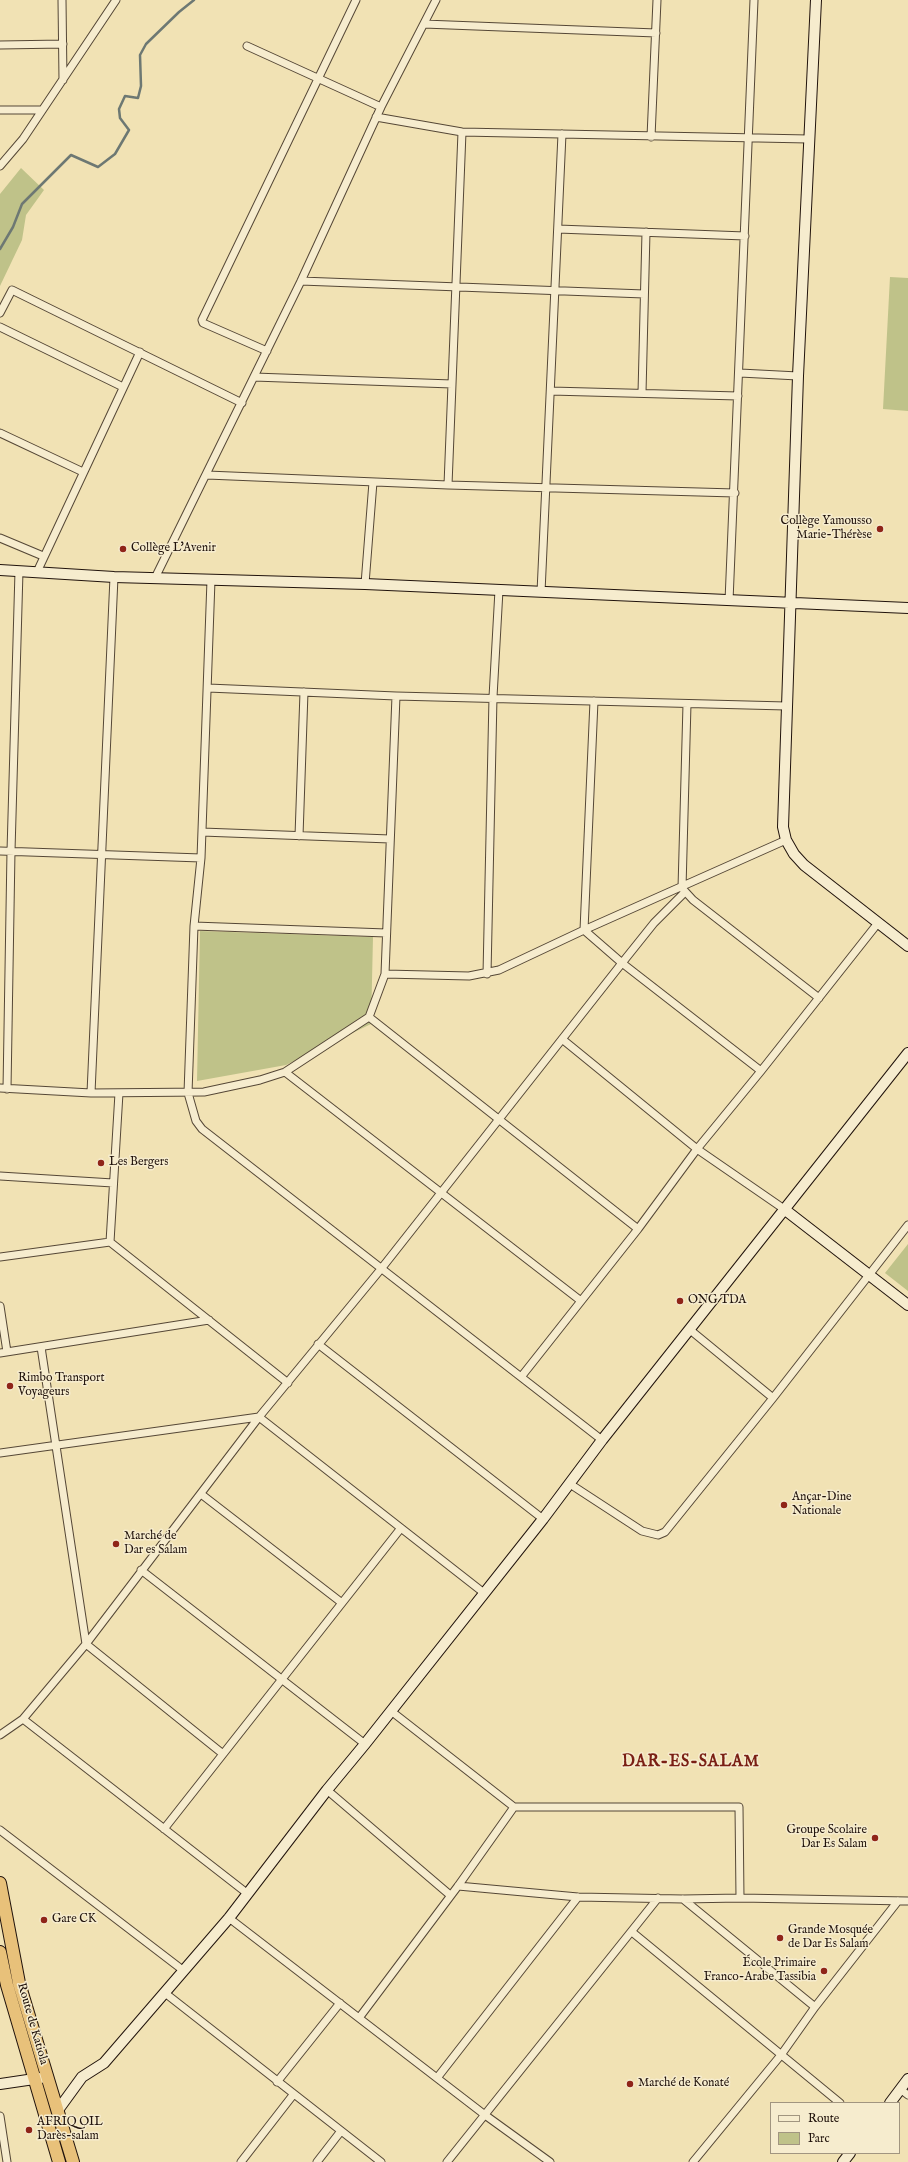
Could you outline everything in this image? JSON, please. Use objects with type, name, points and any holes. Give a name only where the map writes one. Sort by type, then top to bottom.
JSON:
[{"type":"highway","name":"Route de Katiola","points":[[0,1883],[19,1983],[73,2162]]},
{"type":"highway","name":"Route de Katiola","points":[[0,1952],[7,1985],[59,2162]]},
{"type":"street","points":[[62,0],[63,80]]},
{"type":"street","points":[[0,166],[23,139],[116,0]]},
{"type":"street","points":[[267,351],[203,323],[202,320],[356,0]]},
{"type":"street","points":[[155,578],[207,475],[301,281],[376,117],[436,0]]},
{"type":"street","points":[[651,137],[657,0]]},
{"type":"street","points":[[729,601],[750,138],[754,0]]},
{"type":"street","points":[[816,0],[808,139],[798,376],[789,604],[783,827],[786,840],[794,854],[804,865],[908,946]]},
{"type":"street","points":[[424,24],[656,33]]},
{"type":"street","points":[[0,45],[63,44]]},
{"type":"street","points":[[247,46],[381,107]]},
{"type":"street","points":[[0,110],[42,110]]},
{"type":"street","points":[[376,117],[462,132],[808,139]]},
{"type":"street","points":[[448,485],[462,132]]},
{"type":"street","points":[[541,592],[562,134]]},
{"type":"street","points":[[558,229],[745,236]]},
{"type":"street","points":[[642,393],[646,232]]},
{"type":"street","points":[[301,281],[644,294]]},
{"type":"street","points":[[0,313],[12,290],[242,403]]},
{"type":"street","points":[[0,327],[123,387]]},
{"type":"street","points":[[37,572],[43,556],[140,352]]},
{"type":"street","points":[[740,373],[798,376]]},
{"type":"street","points":[[254,377],[452,384]]},
{"type":"street","points":[[551,391],[738,396]]},
{"type":"street","points":[[0,433],[83,472]]},
{"type":"street","points":[[207,475],[448,485],[735,493]]},
{"type":"street","points":[[365,584],[373,482]]},
{"type":"street","points":[[0,538],[43,556]]},
{"type":"street","points":[[0,570],[114,577],[365,584],[789,604],[908,608]]},
{"type":"street","points":[[19,571],[4,1088],[92,1093],[204,1092],[253,1082],[285,1072],[369,1017],[384,974],[396,696]]},
{"type":"street","points":[[92,1093],[114,577]]},
{"type":"street","points":[[211,580],[201,858],[194,926],[188,1093],[196,1121],[202,1129],[602,1440]]},
{"type":"street","points":[[487,974],[493,697],[499,590]]},
{"type":"street","points":[[208,688],[396,696],[493,697],[786,706]]},
{"type":"street","points":[[299,836],[304,692]]},
{"type":"street","points":[[584,930],[594,701]]},
{"type":"street","points":[[0,1735],[23,1719],[86,1644],[259,1417],[381,1269],[622,963],[683,890],[687,704]]},
{"type":"street","points":[[202,832],[390,839]]},
{"type":"street","points":[[384,974],[469,976],[487,974],[499,970],[584,930],[683,890],[786,840]]},
{"type":"street","points":[[0,850],[101,856],[201,858]]},
{"type":"street","points":[[683,890],[819,998]]},
{"type":"street","points":[[521,1378],[638,1229],[698,1149],[878,923]]},
{"type":"street","points":[[194,926],[386,933]]},
{"type":"street","points":[[584,930],[622,963],[761,1071]]},
{"type":"street","points":[[369,1017],[638,1229]]},
{"type":"street","points":[[562,1039],[698,1149],[784,1210],[908,1305]]},
{"type":"street","points":[[58,2110],[82,2077],[104,2063],[229,1918],[327,1790],[570,1484],[602,1440],[689,1329],[908,1054]]},
{"type":"street","points":[[285,1072],[581,1301]]},
{"type":"street","points":[[110,1242],[119,1093]]},
{"type":"street","points":[[0,1176],[114,1183]]},
{"type":"street","points":[[570,1484],[642,1531],[658,1535],[665,1532],[773,1398],[908,1225]]},
{"type":"street","points":[[0,1258],[110,1242],[288,1382]]},
{"type":"street","points":[[0,1306],[3,1353],[209,1320]]},
{"type":"street","points":[[689,1329],[773,1398]]},
{"type":"street","points":[[318,1344],[542,1518]]},
{"type":"street","points":[[41,1347],[86,1644],[223,1754]]},
{"type":"street","points":[[0,1453],[56,1444],[259,1417],[484,1593]]},
{"type":"street","points":[[201,1494],[342,1603]]},
{"type":"street","points":[[164,1829],[400,1528]]},
{"type":"street","points":[[141,1570],[365,1744]]},
{"type":"street","points":[[391,1711],[514,1808],[739,1807],[740,1898]]},
{"type":"street","points":[[23,1719],[248,1894]]},
{"type":"street","points":[[327,1790],[450,1895]]},
{"type":"street","points":[[359,2018],[458,1886],[514,1808]]},
{"type":"street","points":[[0,1830],[184,1971]]},
{"type":"street","points":[[458,1886],[578,1897],[908,1901]]},
{"type":"street","points":[[437,2078],[578,1897]]},
{"type":"street","points":[[447,2162],[658,1898]]},
{"type":"street","points":[[683,1899],[815,2007]]},
{"type":"street","points":[[693,2162],[781,2055],[815,2007],[898,1901]]},
{"type":"street","points":[[229,1918],[485,2115],[550,2162]]},
{"type":"street","points":[[632,1932],[839,2102]]},
{"type":"street","points":[[165,1993],[293,2095],[381,2162]]},
{"type":"street","points":[[277,2082],[340,2003]]},
{"type":"street","points":[[0,2084],[48,2076]]},
{"type":"street","points":[[891,2102],[904,2092],[908,2080]]},
{"type":"street","points":[[241,2162],[293,2095]]},
{"type":"street","points":[[0,2116],[7,2162]]},
{"type":"street","points":[[317,2162],[341,2131]]},
{"type":"street","points":[[842,2162],[849,2154]]},
{"type":"green space","points":[[21,168],[44,190],[26,215],[22,240],[0,286],[0,194]]},
{"type":"green space","points":[[890,277],[908,278],[908,411],[883,409]]},
{"type":"green space","points":[[200,931],[373,937],[371,1024],[286,1065],[197,1081]]},
{"type":"green space","points":[[908,1244],[908,1291],[885,1273]]},
{"type":"waterway","points":[[0,249],[13,227],[22,204],[71,155],[98,167],[115,154],[129,130],[120,118],[119,109],[125,96],[138,98],[141,86],[140,55],[146,44],[179,12],[194,0]]},
{"type":"place","name":"Collège Yamousso Marie-Thérèse","points":[[880,529]]},
{"type":"place","name":"Collège L'Avenir","points":[[123,549]]},
{"type":"place","name":"Les Bergers","points":[[101,1163]]},
{"type":"place","name":"ONG TDA","points":[[680,1301]]},
{"type":"place","name":"Rimbo Transport Voyageurs","points":[[10,1386]]},
{"type":"place","name":"Ançar-Dine Nationale","points":[[784,1505]]},
{"type":"place","name":"Marché de Dar es Salam","points":[[116,1544]]},
{"type":"place","name":"Groupe Scolaire Dar Es Salam","points":[[875,1838]]},
{"type":"place","name":"Gare CK","points":[[44,1920]]},
{"type":"place","name":"Grande Mosquée de Dar Es Salam","points":[[780,1938]]},
{"type":"place","name":"École Primaire Franco-Arabe Tassibia","points":[[824,1971]]},
{"type":"place","name":"Marché de Konaté","points":[[630,2084]]},
{"type":"place","name":"AFRIQ OIL Darès-salam","points":[[29,2130]]},
{"type":"district","name":"DAR-ES-SALAM","points":[[691,1763]]}]
